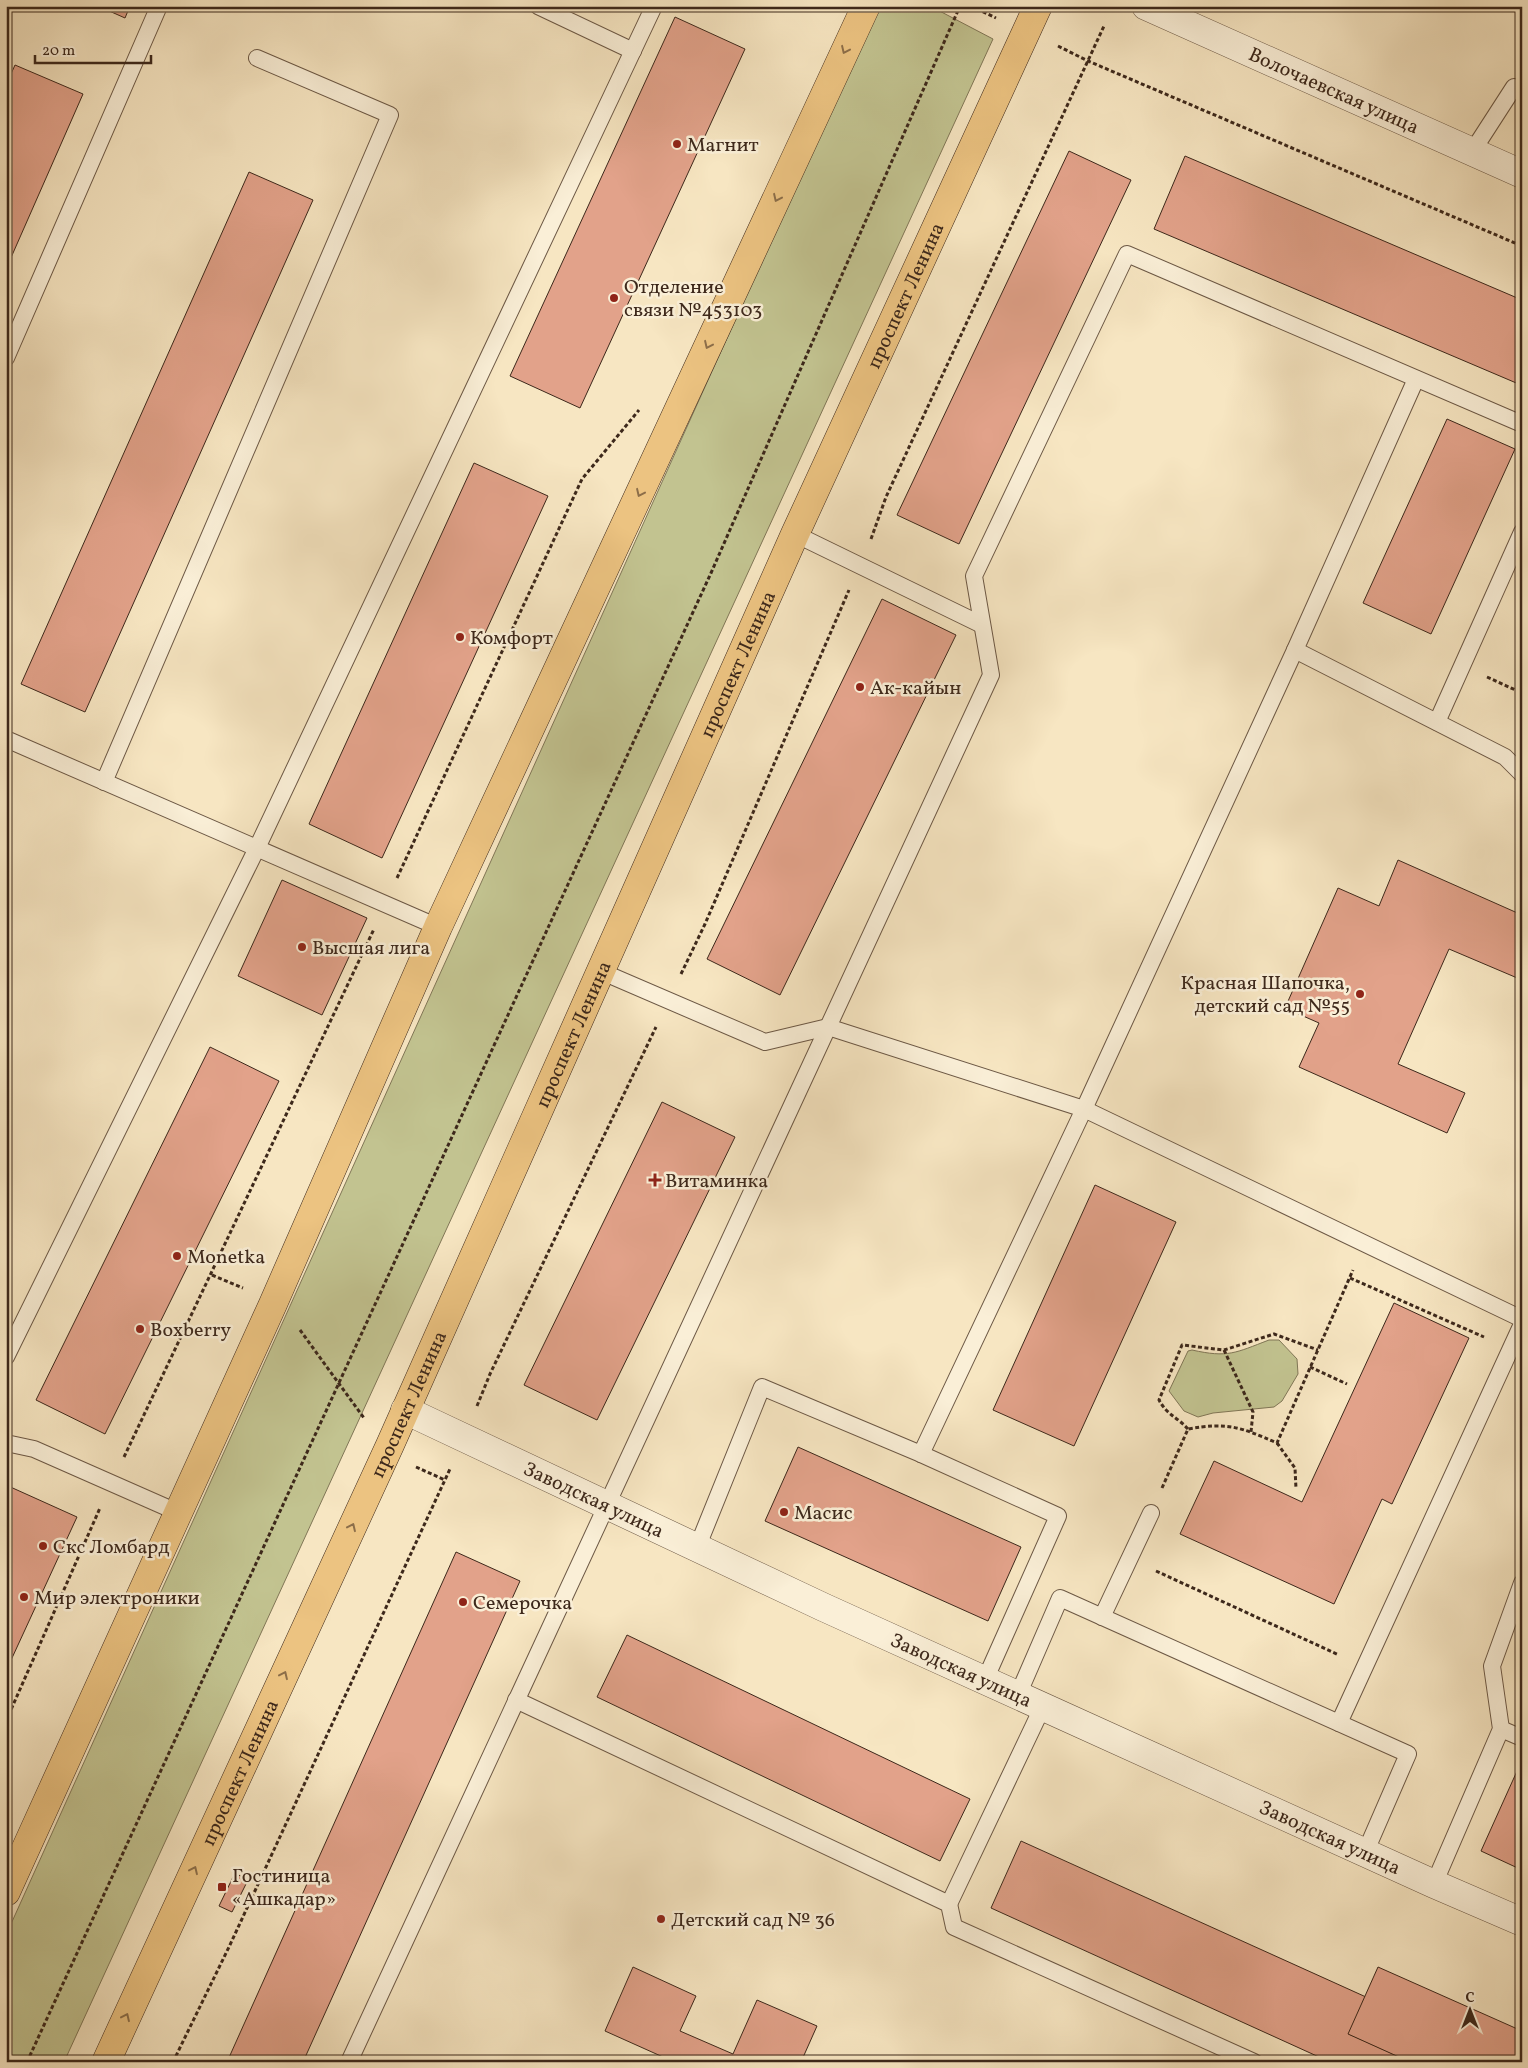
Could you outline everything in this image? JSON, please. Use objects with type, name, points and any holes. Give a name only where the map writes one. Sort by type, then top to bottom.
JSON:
[{"type":"main road","points":[[6,1892],[273,1304],[438,927],[866,6]]},
{"type":"main road","name":"проспект Ленина","points":[[106,2062],[405,1410],[795,534],[1038,6]]},
{"type":"street","name":"Волочаевская улица","points":[[1146,6],[1522,174]]},
{"type":"street","name":"Заводская улица","points":[[405,1410],[605,1506],[1434,1884],[1522,1922]]},
{"type":"lane","points":[[6,358],[159,6]]},
{"type":"lane","points":[[538,6],[633,51]]},
{"type":"lane","points":[[6,1357],[257,848],[654,6]]},
{"type":"lane","points":[[104,782],[390,115],[257,58]]},
{"type":"lane","points":[[1472,152],[1514,87],[1522,90]]},
{"type":"lane","points":[[349,2062],[991,676],[974,576],[1127,254],[1522,424]]},
{"type":"lane","points":[[922,1454],[1084,1109],[1295,650],[1416,379]]},
{"type":"lane","points":[[1437,722],[1522,532]]},
{"type":"lane","points":[[795,534],[982,625]]},
{"type":"lane","points":[[1295,650],[1505,757],[1522,774]]},
{"type":"lane","points":[[6,739],[438,927]]},
{"type":"lane","points":[[600,971],[765,1042],[828,1027],[1084,1109],[1522,1318]]},
{"type":"lane","points":[[1339,1723],[1522,1324]]},
{"type":"lane","points":[[697,1548],[762,1387],[922,1454],[1058,1516],[986,1680]]},
{"type":"lane","points":[[6,1443],[34,1449],[177,1512]]},
{"type":"lane","points":[[1102,1617],[1151,1513]]},
{"type":"lane","points":[[1434,1884],[1501,1730],[1492,1666],[1522,1583]]},
{"type":"lane","points":[[1018,1695],[1060,1598],[1408,1754],[1366,1853]]},
{"type":"lane","points":[[516,1700],[949,1904]]},
{"type":"lane","points":[[1043,1706],[949,1904],[954,1927],[1254,2062]]},
{"type":"lane","points":[[1501,1730],[1522,1738]]},
{"type":"path","points":[[27,2062],[711,573],[960,6]]},
{"type":"path","points":[[971,6],[1005,22]]},
{"type":"path","points":[[173,2062],[229,1947],[445,1480],[490,1374],[705,924],[860,565],[886,497],[1104,26]]},
{"type":"path","points":[[1053,44],[1088,61],[1522,246]]},
{"type":"path","points":[[6,1721],[112,1483],[212,1275],[582,480],[641,407]]},
{"type":"path","points":[[1480,674],[1522,693]]},
{"type":"path","points":[[1277,1443],[1366,1242]]},
{"type":"path","points":[[212,1275],[249,1290]]},
{"type":"path","points":[[1350,1278],[1492,1341]]},
{"type":"path","points":[[294,1323],[366,1422]]},
{"type":"path","points":[[1188,1429],[1178,1418],[1165,1412],[1159,1400],[1182,1345],[1224,1350],[1274,1334],[1318,1350]]},
{"type":"path","points":[[1224,1350],[1253,1412],[1250,1432]]},
{"type":"path","points":[[1310,1367],[1348,1384]]},
{"type":"path","points":[[1188,1429],[1215,1424],[1238,1426],[1277,1443],[1295,1468],[1296,1489]]},
{"type":"path","points":[[1151,1513],[1188,1429]]},
{"type":"path","points":[[411,1465],[445,1480]]},
{"type":"path","points":[[1152,1569],[1344,1657]]},
{"type":"green space","points":[[877,6],[930,6],[993,39],[64,2062],[6,2062],[6,1935]]},
{"type":"green space","points":[[1269,1340],[1279,1340],[1297,1359],[1298,1374],[1282,1401],[1274,1407],[1213,1413],[1198,1417],[1184,1411],[1169,1391],[1188,1351],[1214,1354],[1231,1353]]},
{"type":"building","points":[[98,6],[130,6],[125,18]]},
{"type":"building","points":[[675,17],[745,49],[580,408],[510,376]]},
{"type":"building","points":[[15,65],[83,94],[6,269],[6,85]]},
{"type":"building","points":[[1069,151],[1131,180],[959,544],[897,515]]},
{"type":"building","points":[[1185,156],[1522,300],[1521,385],[1154,229]]},
{"type":"building","points":[[249,172],[313,200],[85,712],[21,684]]},
{"type":"building","points":[[1447,419],[1515,449],[1431,634],[1363,603]]},
{"type":"building","points":[[474,463],[548,496],[382,858],[309,824]]},
{"type":"building","points":[[882,599],[956,635],[780,995],[707,959]]},
{"type":"building","name":"Красная Шапочка, детский сад №55","points":[[1398,860],[1522,915],[1522,980],[1449,949],[1398,1064],[1465,1093],[1447,1133],[1299,1067],[1319,1023],[1285,1008],[1338,888],[1379,906]]},
{"type":"building","name":"Высшая лига","points":[[282,880],[367,918],[322,1015],[238,976]]},
{"type":"building","points":[[210,1047],[279,1081],[105,1434],[36,1400]]},
{"type":"building","points":[[662,1102],[735,1137],[597,1420],[524,1385]]},
{"type":"building","points":[[1095,1185],[1176,1222],[1074,1446],[993,1410]]},
{"type":"building","points":[[1394,1303],[1469,1338],[1392,1504],[1382,1499],[1334,1604],[1180,1534],[1214,1461],[1302,1502]]},
{"type":"building","points":[[798,1447],[1021,1547],[988,1621],[765,1521]]},
{"type":"building","points":[[6,1485],[77,1517],[6,1671]]},
{"type":"building","points":[[456,1552],[520,1581],[303,2062],[227,2062]]},
{"type":"building","points":[[627,1635],[970,1799],[940,1861],[597,1697]]},
{"type":"building","points":[[1522,1760],[1522,1870],[1481,1851]]},
{"type":"building","points":[[1021,1841],[1366,1997],[1349,2034],[1411,2062],[1330,2062],[991,1908]]},
{"type":"building","points":[[235,1873],[248,1880],[232,1912],[219,1906]]},
{"type":"building","points":[[633,1967],[696,1996],[680,2031],[733,2054],[757,2000],[817,2026],[801,2062],[661,2062],[663,2057],[605,2031]]},
{"type":"building","points":[[1378,1967],[1522,2031],[1522,2062],[1410,2062],[1348,2034]]},
{"type":"place","name":"Магнит","points":[[677,144]]},
{"type":"place","name":"Отделение связи №453103","points":[[614,298]]},
{"type":"place","name":"Комфорт","points":[[460,637]]},
{"type":"place","name":"Ак-кайын","points":[[860,687]]},
{"type":"place","name":"Высшая лига","points":[[302,947]]},
{"type":"place","name":"Красная Шапочка, детский сад №55","points":[[1360,994]]},
{"type":"place","name":"Витаминка","points":[[655,1180]]},
{"type":"place","name":"Monetka","points":[[177,1256]]},
{"type":"place","name":"Boxberry","points":[[140,1329]]},
{"type":"place","name":"Масис","points":[[784,1512]]},
{"type":"place","name":"Скс Ломбард","points":[[43,1546]]},
{"type":"place","name":"Мир электроники","points":[[24,1597]]},
{"type":"place","name":"Семерочка","points":[[463,1602]]},
{"type":"place","name":"Гостиница «Ашкадар»","points":[[222,1887]]},
{"type":"place","name":"Детский сад № 36","points":[[661,1919]]}]
